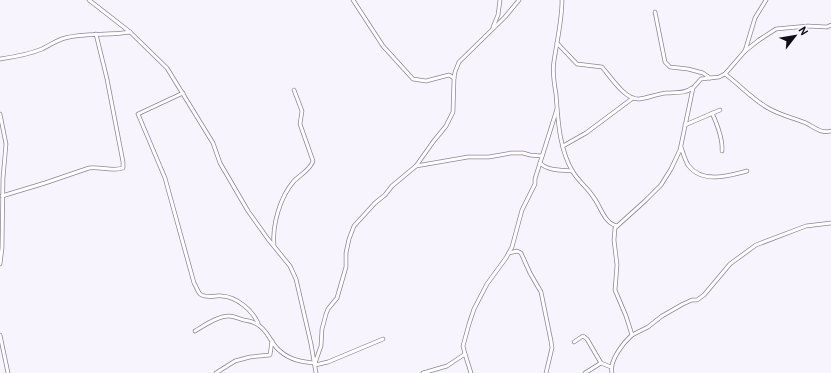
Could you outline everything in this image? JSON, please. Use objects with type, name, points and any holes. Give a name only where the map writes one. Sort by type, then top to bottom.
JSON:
[{"type":"street","points":[[89,0],[130,32],[167,68],[213,143],[220,163],[233,187],[257,225],[290,266],[296,279],[316,373]]},
{"type":"street","points":[[353,0],[383,46],[413,79],[426,80],[449,75],[454,78]]},
{"type":"street","points":[[493,28],[498,15],[500,0]]},
{"type":"street","points":[[315,364],[321,346],[322,329],[326,314],[337,298],[346,267],[346,253],[354,226],[392,186],[416,166],[446,126],[452,116],[454,108],[454,78],[455,72],[462,58],[519,0]]},
{"type":"street","points":[[562,0],[553,72],[563,146],[572,171],[594,198],[605,216],[616,226]]},
{"type":"street","points":[[745,51],[755,18],[766,0]]},
{"type":"street","points":[[655,12],[666,65],[702,73],[710,78]]},
{"type":"street","points":[[557,42],[577,64],[602,67],[620,88],[633,98],[638,99],[661,94],[686,92],[693,88],[701,79],[718,77],[725,74],[745,51],[776,29],[808,26],[827,27],[831,25]]},
{"type":"street","points":[[0,59],[42,49],[64,38],[80,35],[118,34],[130,32]]},
{"type":"street","points":[[2,196],[89,168],[95,167],[116,170],[123,168],[111,100],[96,34]]},
{"type":"street","points":[[725,74],[737,83],[747,94],[779,114],[800,121],[821,131],[831,131]]},
{"type":"street","points":[[632,335],[615,290],[617,265],[614,240],[616,226],[661,185],[671,169],[680,147],[693,88]]},
{"type":"street","points":[[274,246],[275,226],[281,203],[288,188],[311,166],[313,161],[300,124],[302,111],[294,90]]},
{"type":"street","points":[[183,93],[138,114],[165,178],[194,283],[200,294],[210,297],[221,296],[234,298],[255,318],[280,352],[297,360],[315,364],[328,362],[383,339]]},
{"type":"street","points":[[563,146],[586,133],[633,98]]},
{"type":"street","points":[[471,373],[463,346],[474,310],[486,284],[509,253],[515,238],[522,210],[535,184],[557,109]]},
{"type":"street","points":[[685,125],[720,110]]},
{"type":"street","points":[[712,113],[716,122],[722,145],[722,151]]},
{"type":"street","points":[[0,114],[6,144],[2,196],[2,248],[0,264]]},
{"type":"street","points":[[680,147],[688,164],[700,174],[708,177],[717,178],[747,170]]},
{"type":"street","points":[[416,166],[511,153],[524,153],[534,156],[542,156]]},
{"type":"street","points":[[540,163],[544,167],[554,170],[572,171]]},
{"type":"street","points":[[612,373],[611,367],[622,345],[632,335],[648,327],[662,316],[683,304],[692,300],[697,300],[704,295],[730,264],[756,245],[806,226],[831,224]]},
{"type":"street","points":[[509,253],[517,251],[521,253],[541,292],[552,346],[546,373]]},
{"type":"street","points":[[195,331],[215,320],[227,316],[258,324]]},
{"type":"street","points":[[0,335],[8,373]]},
{"type":"street","points":[[574,342],[583,336],[587,339],[601,363],[611,367]]},
{"type":"street","points":[[216,373],[235,361],[250,357],[270,355],[272,342]]},
{"type":"street","points":[[423,373],[447,366],[465,354]]},
{"type":"street","points":[[585,373],[601,363]]}]
